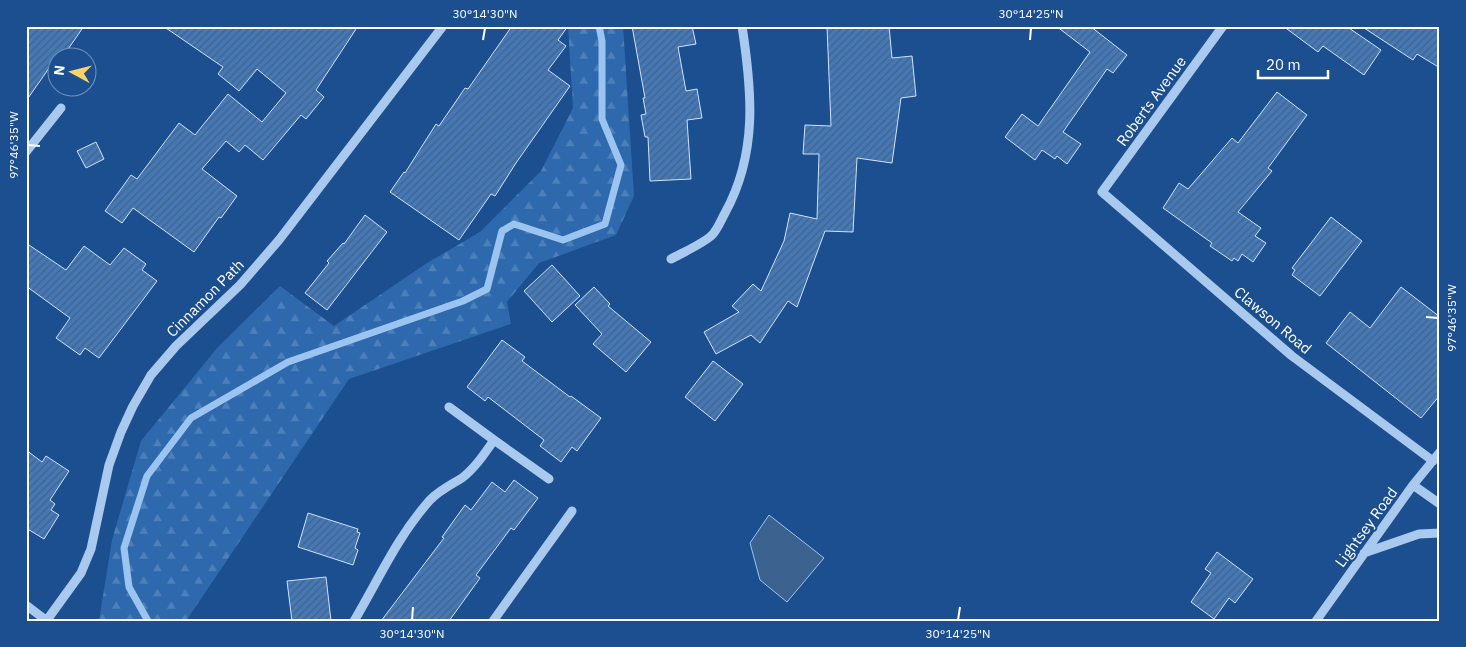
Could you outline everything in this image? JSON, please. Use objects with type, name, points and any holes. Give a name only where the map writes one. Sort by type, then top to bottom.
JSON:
[{"type":"street","name":"Cinnamon Path","points":[[47,621],[81,573],[91,549],[109,465],[133,406],[151,375],[176,346],[240,285],[279,240],[443,26]]},
{"type":"street","points":[[671,259],[712,236],[732,201],[745,159],[751,119],[750,77],[742,26]]},
{"type":"street","name":"Roberts Avenue","points":[[1102,192],[1223,26]]},
{"type":"street","points":[[26,152],[61,108]]},
{"type":"street","name":"Clawson Road","points":[[1102,192],[1292,356],[1433,461]]},
{"type":"street","points":[[449,407],[549,479]]},
{"type":"street","points":[[354,621],[396,544],[431,500],[473,468],[494,440]]},
{"type":"street","name":"Lightsey Road","points":[[1316,621],[1413,485],[1440,452]]},
{"type":"street","points":[[1413,485],[1440,504]]},
{"type":"street","points":[[493,621],[572,511]]},
{"type":"street","points":[[1364,554],[1419,534],[1440,533]]},
{"type":"street","points":[[26,605],[47,621]]},
{"type":"green space","points":[[568,26],[623,26],[634,196],[616,235],[539,263],[507,302],[511,324],[349,379],[186,621],[99,621],[112,540],[141,441],[218,347],[280,286],[334,326],[427,263],[480,232],[541,171],[573,108]]},
{"type":"shaded area","points":[[769,515],[824,558],[787,602],[760,580],[750,543]]},
{"type":"building","points":[[32,26],[84,26],[69,48],[48,48],[48,70],[26,101],[26,33]]},
{"type":"building","points":[[163,26],[358,26],[316,90],[324,97],[306,119],[301,115],[263,160],[245,145],[239,152],[226,141],[202,169],[237,196],[194,252],[133,208],[122,223],[105,211],[131,175],[137,179],[179,123],[195,135],[228,94],[262,122],[286,93],[257,69],[239,91],[218,74],[223,67]]},
{"type":"building","points":[[512,26],[568,26],[558,40],[566,46],[548,70],[570,86],[495,196],[491,194],[459,240],[390,192],[405,173],[436,124],[439,126],[465,88],[468,89]]},
{"type":"building","points":[[632,26],[692,26],[696,44],[678,47],[686,91],[697,89],[702,118],[687,120],[691,179],[650,181],[648,137],[645,137],[641,115],[646,114],[643,98],[645,98]]},
{"type":"building","points":[[827,26],[889,26],[892,58],[912,56],[916,96],[901,98],[892,163],[857,158],[853,232],[825,231],[797,307],[788,301],[760,343],[751,335],[716,354],[704,332],[739,312],[732,306],[753,284],[761,291],[784,241],[790,213],[817,219],[819,154],[803,154],[805,125],[831,126]]},
{"type":"building","points":[[1056,26],[1090,26],[1127,55],[1113,73],[1107,69],[1063,132],[1081,144],[1067,164],[1057,156],[1055,159],[1042,150],[1035,160],[1005,137],[1022,114],[1038,126],[1090,52]]},
{"type":"building","points":[[1283,26],[1346,26],[1381,50],[1364,75],[1323,46],[1318,52]]},
{"type":"building","points":[[1361,26],[1440,26],[1440,68],[1417,54],[1413,60]]},
{"type":"building","points":[[1277,92],[1307,115],[1268,168],[1272,171],[1238,212],[1261,228],[1255,236],[1266,243],[1253,262],[1242,254],[1238,261],[1234,258],[1232,261],[1210,246],[1212,243],[1163,208],[1179,183],[1188,189],[1232,138],[1238,143]]},
{"type":"building","points":[[96,142],[104,159],[86,168],[77,151]]},
{"type":"building","points":[[365,215],[387,232],[327,310],[305,293],[329,263],[327,261],[344,244]]},
{"type":"building","points":[[1331,217],[1362,241],[1320,296],[1292,275],[1295,270],[1292,268]]},
{"type":"building","points":[[26,243],[66,270],[84,246],[110,265],[124,248],[146,264],[142,270],[157,281],[99,358],[85,348],[80,355],[56,338],[70,318],[26,286]]},
{"type":"building","points":[[552,265],[580,296],[552,322],[524,291]]},
{"type":"building","points":[[594,287],[610,304],[608,306],[651,342],[626,372],[593,344],[602,334],[575,305]]},
{"type":"building","points":[[1401,287],[1440,317],[1440,395],[1421,418],[1326,343],[1350,312],[1370,328]]},
{"type":"building","points":[[502,340],[525,357],[522,361],[601,418],[577,451],[572,447],[561,462],[540,446],[544,440],[488,397],[485,401],[467,387]]},
{"type":"building","points":[[713,361],[743,384],[715,421],[685,397]]},
{"type":"building","points":[[26,450],[42,462],[46,456],[69,471],[50,500],[55,504],[51,510],[59,515],[44,539],[26,528]]},
{"type":"building","points":[[514,480],[538,498],[514,530],[511,528],[476,575],[480,578],[449,621],[381,621],[444,538],[442,537],[465,505],[471,510],[492,482],[505,492]]},
{"type":"building","points":[[308,513],[358,529],[357,532],[360,533],[355,548],[358,550],[353,565],[298,547]]},
{"type":"building","points":[[1217,552],[1253,579],[1235,603],[1229,598],[1214,619],[1191,602],[1211,573],[1205,569]]},
{"type":"building","points":[[326,577],[331,621],[292,621],[287,581]]},
{"type":"waterway","points":[[148,621],[129,587],[124,548],[147,476],[191,418],[288,362],[463,301],[487,289],[502,231],[514,224],[563,240],[605,224],[621,165],[602,119],[602,41],[599,26]]}]
